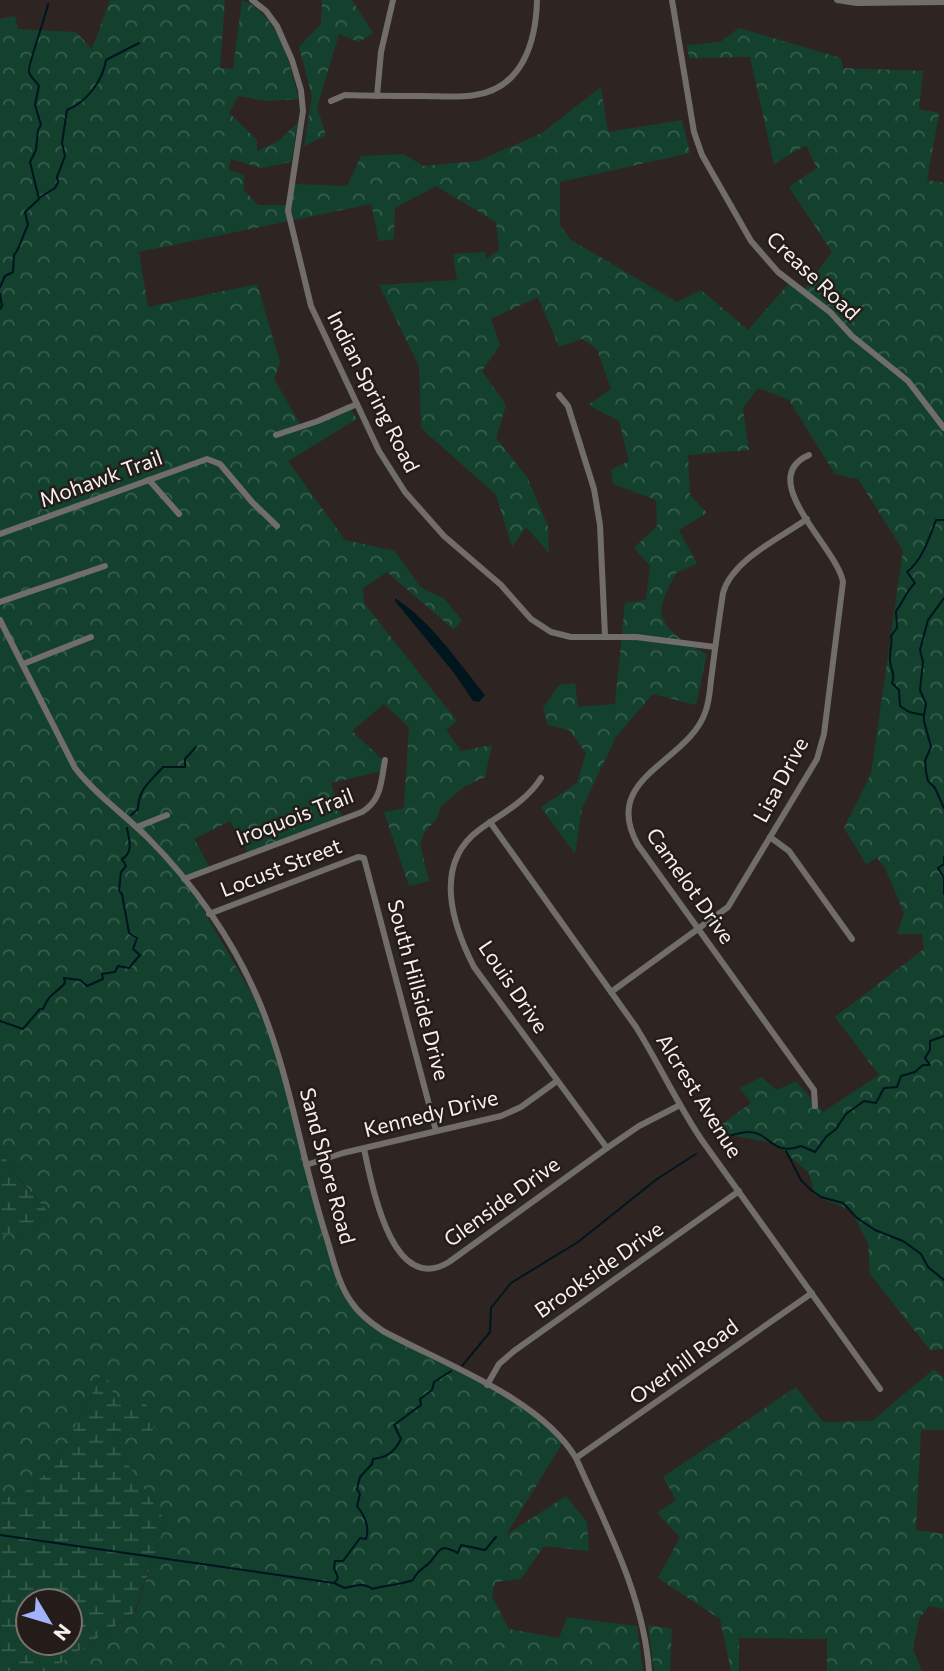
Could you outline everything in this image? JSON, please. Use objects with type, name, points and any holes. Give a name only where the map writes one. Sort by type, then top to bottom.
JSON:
[{"type":"street","name":"Indian Spring Road","points":[[252,0],[266,11],[277,26],[292,60],[301,90],[303,111],[289,200],[289,219],[310,306],[379,452],[414,503],[456,547],[501,584],[531,619],[544,629],[564,636],[636,637],[715,647]]},
{"type":"street","points":[[377,96],[381,52],[393,0]]},
{"type":"street","points":[[331,101],[345,96],[475,95],[496,87],[516,71],[528,55],[535,35],[537,0]]},
{"type":"street","name":"Crease Road","points":[[672,0],[694,132],[702,155],[751,241],[778,272],[830,312],[852,336],[908,381],[944,428]]},
{"type":"street","points":[[837,0],[857,3],[944,2]]},
{"type":"street","points":[[559,395],[568,406],[594,489],[600,525],[605,636]]},
{"type":"street","points":[[275,435],[357,404]]},
{"type":"street","name":"Lisa Drive","points":[[611,992],[727,907],[820,750],[843,592],[839,567],[794,498],[790,482],[790,475],[796,463],[809,455]]},
{"type":"street","name":"Mohawk Trail","points":[[0,534],[204,459],[215,460],[276,526]]},
{"type":"street","points":[[149,480],[179,514]]},
{"type":"street","name":"Camelot Drive","points":[[807,519],[739,566],[729,577],[723,593],[707,705],[700,724],[639,783],[628,808],[630,828],[638,845],[814,1090],[815,1106]]},
{"type":"street","points":[[0,602],[105,566]]},
{"type":"street","name":"Sand Shore Road","points":[[0,620],[75,768],[184,878],[242,965],[265,1018],[330,1248],[352,1304],[367,1320],[383,1331],[487,1385],[535,1413],[556,1431],[576,1458],[629,1581],[643,1627],[649,1671]]},
{"type":"street","points":[[0,639],[8,635]]},
{"type":"street","points":[[23,664],[91,637]]},
{"type":"street","name":"Iroquois Trail","points":[[184,878],[362,812],[377,798],[385,760]]},
{"type":"street","name":"Louis Drive","points":[[541,778],[533,791],[465,843],[454,861],[449,883],[452,906],[474,967],[607,1148]]},
{"type":"street","points":[[136,827],[167,815]]},
{"type":"street","name":"Alcrest Avenue","points":[[490,822],[656,1059],[701,1139],[880,1389]]},
{"type":"street","points":[[770,837],[789,851],[852,939]]},
{"type":"street","name":"Locust Street","points":[[209,914],[358,857],[364,858]]},
{"type":"street","name":"South Hillside Drive","points":[[364,858],[436,1131]]},
{"type":"street","name":"Kennedy Drive","points":[[306,1165],[511,1112],[557,1080]]},
{"type":"street","name":"Glenside Drive","points":[[364,1149],[385,1227],[409,1261],[419,1268],[430,1270],[449,1262],[639,1126],[680,1105]]},
{"type":"street","name":"Brookside Drive","points":[[487,1385],[499,1364],[514,1351],[739,1191]]},
{"type":"street","name":"Overhill Road","points":[[576,1458],[812,1293]]},
{"type":"green space","points":[[110,0],[225,0],[220,68],[233,69],[242,0],[266,17],[287,56],[299,99],[267,101],[238,96],[229,113],[257,140],[257,151],[279,141],[298,122],[291,162],[262,168],[231,159],[229,170],[244,175],[244,190],[258,205],[288,205],[293,184],[347,186],[361,156],[404,154],[423,166],[478,161],[542,133],[601,87],[608,132],[682,120],[690,153],[560,182],[560,225],[571,240],[677,302],[701,290],[748,330],[791,281],[804,290],[832,252],[789,187],[817,168],[806,145],[774,164],[750,57],[689,58],[687,45],[720,42],[739,28],[841,58],[843,68],[923,71],[919,109],[939,113],[927,180],[944,183],[944,1349],[930,1350],[870,1274],[868,1243],[851,1211],[815,1195],[809,1173],[775,1143],[711,1132],[751,1103],[740,1088],[761,1077],[777,1090],[796,1081],[823,1112],[879,1075],[835,1017],[924,949],[922,934],[897,934],[904,913],[885,868],[877,858],[866,864],[844,828],[871,774],[903,550],[858,479],[835,474],[789,400],[758,388],[743,408],[749,450],[688,455],[690,495],[707,513],[679,530],[697,564],[676,573],[663,600],[661,613],[676,635],[707,654],[696,705],[653,694],[616,737],[582,808],[575,854],[541,807],[577,783],[586,753],[569,730],[548,725],[543,708],[559,685],[575,683],[578,707],[615,704],[625,603],[646,600],[650,566],[634,548],[657,526],[656,500],[613,484],[611,470],[629,461],[619,421],[588,405],[611,389],[597,349],[582,339],[559,347],[538,297],[491,319],[500,345],[482,371],[506,405],[496,438],[527,477],[548,526],[549,553],[526,527],[512,547],[496,495],[421,428],[419,366],[379,285],[457,280],[453,254],[485,252],[486,259],[499,250],[496,222],[436,186],[395,208],[394,239],[379,241],[371,204],[139,252],[148,307],[257,284],[280,362],[274,379],[303,429],[347,404],[357,419],[288,461],[345,540],[395,551],[420,587],[445,599],[462,621],[453,629],[387,572],[363,588],[364,603],[457,721],[446,730],[461,751],[492,745],[485,777],[464,787],[442,805],[436,820],[425,831],[420,844],[429,881],[409,886],[384,812],[404,808],[409,727],[384,704],[352,731],[384,761],[382,771],[331,783],[342,818],[248,853],[230,821],[194,839],[210,868],[186,880],[263,1013],[348,1300],[378,1329],[526,1407],[563,1442],[506,1535],[566,1496],[587,1522],[589,1551],[544,1546],[521,1579],[495,1582],[492,1596],[509,1629],[559,1638],[567,1617],[637,1626],[643,1671],[49,1671],[70,1657],[84,1657],[84,1647],[135,1613],[166,1522],[113,1442],[123,1434],[118,1405],[103,1371],[55,1466],[21,1495],[0,1498],[0,1234],[29,1232],[49,1213],[12,1170],[0,1146],[0,19],[15,16],[18,29],[76,32],[92,49]]},
{"type":"green space","points":[[322,0],[352,0],[373,33],[359,42],[339,34],[317,107],[326,135],[304,146],[312,96],[299,47],[321,24]]},
{"type":"green space","points":[[0,1146],[12,1171],[49,1213],[29,1232],[0,1234]]},
{"type":"green space","points":[[934,1369],[944,1378],[944,1430],[921,1430],[916,1530],[944,1534],[944,1609],[929,1606],[919,1619],[913,1649],[922,1671],[827,1671],[827,1639],[739,1638],[739,1671],[731,1671],[720,1619],[658,1578],[680,1537],[657,1513],[676,1500],[663,1477],[796,1387],[823,1422],[872,1421]]},
{"type":"green space","points":[[104,1370],[118,1405],[141,1398],[157,1419],[149,1438],[123,1434],[113,1442],[166,1522],[134,1613],[84,1647],[84,1587],[14,1587],[14,1657],[70,1657],[49,1671],[0,1671],[0,1498],[21,1495],[55,1466]]},
{"type":"green space","points":[[648,1625],[672,1629],[670,1671],[654,1671]]},
{"type":"water","points":[[395,598],[421,619],[454,656],[485,695],[479,702],[473,701]]},
{"type":"waterway","points":[[0,287],[5,276],[13,272],[14,255],[28,225],[25,212],[39,199],[30,162],[36,150],[41,125],[35,105],[39,86],[31,76],[29,68],[48,4]]},
{"type":"waterway","points":[[39,198],[55,188],[58,182],[57,177],[65,156],[62,143],[67,110],[81,102],[93,90],[106,60],[139,43]]},
{"type":"waterway","points":[[0,294],[0,309]]},
{"type":"waterway","points":[[944,520],[936,520],[921,555],[907,572],[915,583],[896,611],[897,628],[891,636],[890,657],[892,683],[899,690],[900,706],[909,712],[924,715],[931,747],[925,761],[926,772],[928,781],[935,788],[944,808]]},
{"type":"waterway","points":[[924,715],[926,704],[920,690],[923,662],[920,650],[928,620],[944,598]]},
{"type":"waterway","points":[[131,815],[138,809],[143,791],[163,767],[185,767],[185,759],[196,747]]},
{"type":"waterway","points":[[0,1021],[23,1029],[65,983],[64,978],[80,980],[87,986],[103,979],[102,974],[115,972],[118,966],[129,968],[140,955],[133,949],[137,938],[129,933],[122,894],[119,891],[121,872],[126,866],[122,859],[129,849],[127,828]]},
{"type":"waterway","points":[[944,857],[944,864],[938,868],[944,878]]},
{"type":"waterway","points":[[944,880],[944,894]]},
{"type":"waterway","points":[[721,1138],[756,1133],[777,1146],[791,1149],[801,1146],[815,1152],[846,1114],[864,1101],[876,1103],[884,1088],[897,1087],[901,1076],[915,1072],[923,1065],[930,1065],[925,1058],[930,1050],[930,1041],[944,1036]]},
{"type":"waterway","points":[[786,1151],[801,1180],[811,1190],[821,1197],[843,1203],[857,1218],[875,1230],[903,1241],[921,1254],[928,1267],[944,1280]]},
{"type":"waterway","points":[[462,1366],[490,1332],[491,1308],[511,1283],[578,1242],[657,1179],[696,1154]]},
{"type":"waterway","points":[[335,1582],[338,1578],[334,1568],[335,1561],[343,1561],[360,1538],[366,1539],[367,1535],[366,1522],[357,1506],[360,1477],[372,1464],[373,1459],[390,1454],[396,1448],[401,1439],[394,1425],[421,1405],[420,1399],[432,1390],[434,1382],[451,1371]]},
{"type":"waterway","points":[[0,1535],[334,1583],[345,1588],[362,1585],[372,1589],[413,1580],[441,1549],[447,1548],[458,1553],[461,1545],[485,1550],[496,1537]]}]
